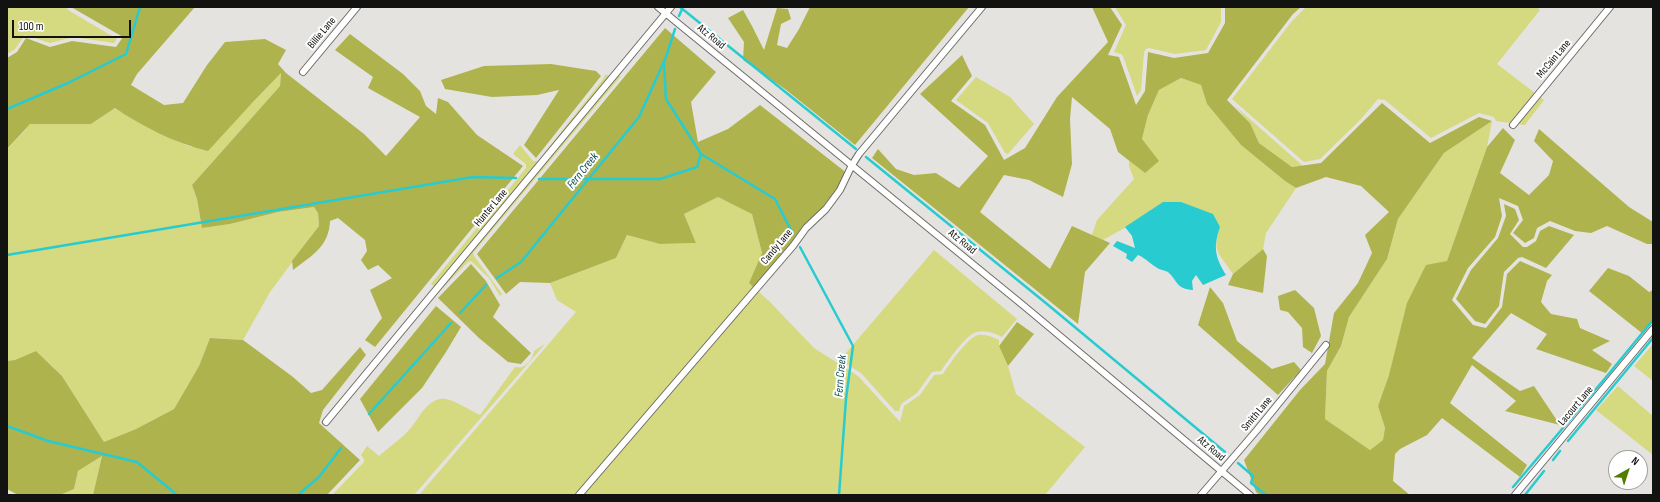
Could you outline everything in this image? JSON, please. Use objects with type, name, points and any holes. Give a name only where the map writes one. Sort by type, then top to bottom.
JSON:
[{"type":"street","name":"Billie Lane","points":[[303,72],[357,7]]},
{"type":"street","name":"Atz Road","points":[[658,7],[852,165],[1250,495]]},
{"type":"street","name":"Hunter Lane","points":[[326,422],[671,7]]},
{"type":"street","name":"Candy Lane","points":[[579,495],[793,246],[806,228],[826,209],[840,190],[852,165],[982,7]]},
{"type":"street","name":"McCain Lane","points":[[1513,124],[1610,7]]},
{"type":"street","name":"Lacourt Lane","points":[[1515,495],[1653,329]]},
{"type":"street","name":"Smith Lane","points":[[1201,495],[1326,345]]},
{"type":"green space","points":[[7,7],[66,7],[68,10],[117,39],[114,43],[73,37],[50,43],[25,35],[15,49],[7,54]]},
{"type":"green space","points":[[1115,7],[1221,7],[1221,22],[1206,50],[1175,54],[1149,48],[1146,49],[1144,52],[1141,90],[1137,96],[1123,56],[1114,52],[1126,25]]},
{"type":"green space","points":[[1306,7],[1537,7],[1540,10],[1497,64],[1544,100],[1525,125],[1496,121],[1494,117],[1479,113],[1431,138],[1385,100],[1378,99],[1361,119],[1320,159],[1304,162],[1232,99],[1292,21]]},
{"type":"green space","points":[[281,73],[280,86],[192,185],[197,199],[202,228],[230,224],[278,212],[314,207],[318,213],[319,226],[270,292],[243,340],[210,338],[199,366],[174,409],[136,429],[104,442],[62,376],[36,351],[15,360],[7,361],[7,150],[30,124],[91,124],[115,108],[152,130],[191,147],[252,103]]},
{"type":"green space","points":[[605,75],[621,76],[473,253],[502,294],[500,296],[489,278],[471,261],[468,262],[440,291],[431,284],[526,168],[526,164],[513,154],[520,145],[533,161],[538,161]]},
{"type":"green space","points":[[976,77],[1010,97],[1034,124],[1008,154],[1005,153],[988,123],[956,100]]},
{"type":"green space","points":[[1181,78],[1201,85],[1207,104],[1241,145],[1285,181],[1296,188],[1266,233],[1263,249],[1233,274],[1218,252],[1216,242],[1220,227],[1137,221],[1103,240],[1092,235],[1097,220],[1134,179],[1129,166],[1129,160],[1145,173],[1142,139],[1148,115],[1159,90]]},
{"type":"green space","points":[[1235,106],[1303,166],[1292,167],[1259,143],[1250,123]]},
{"type":"green space","points":[[1492,121],[1487,147],[1447,261],[1389,375],[1378,406],[1385,428],[1383,440],[1370,450],[1325,419],[1327,371],[1341,346],[1349,317],[1387,259],[1398,219],[1444,153]]},
{"type":"green space","points":[[718,197],[752,213],[762,254],[749,283],[770,302],[814,348],[858,376],[900,422],[904,406],[920,395],[934,375],[943,374],[969,341],[978,335],[983,335],[999,340],[999,346],[1008,366],[1016,394],[1085,447],[1045,495],[419,495],[576,312],[557,300],[550,283],[616,258],[627,235],[660,244],[696,243],[684,214]]},
{"type":"green space","points":[[934,250],[1017,319],[1002,337],[993,333],[980,331],[973,334],[958,348],[941,371],[932,372],[917,393],[901,404],[899,411],[895,411],[861,373],[840,360]]},
{"type":"green space","points":[[545,344],[414,495],[332,495],[364,462],[361,455],[367,446],[379,456],[406,433],[425,409],[434,401],[440,399],[450,400],[480,415],[515,367],[526,365],[532,358],[534,351]]},
{"type":"green space","points":[[1653,344],[1653,381],[1634,366]]},
{"type":"green space","points":[[1618,386],[1653,416],[1653,455],[1648,450],[1596,410]]},
{"type":"green space","points":[[102,456],[93,495],[60,495],[74,489],[78,471]]},
{"type":"shaded area","points":[[71,7],[195,7],[137,74],[131,85],[164,105],[183,103],[207,65],[225,42],[265,39],[286,50],[278,64],[286,73],[364,134],[386,156],[420,117],[368,88],[373,77],[335,50],[350,34],[403,74],[420,91],[426,106],[436,114],[438,98],[448,102],[477,135],[523,166],[375,347],[365,340],[382,318],[370,290],[392,278],[378,265],[368,270],[361,260],[367,251],[365,240],[338,218],[330,221],[326,238],[318,250],[293,270],[292,261],[319,226],[318,213],[314,207],[278,212],[230,224],[202,228],[197,199],[192,185],[280,86],[281,73],[208,151],[183,144],[160,134],[115,108],[91,124],[30,124],[7,149],[7,58],[17,52],[26,38],[50,47],[72,41],[116,47],[123,37]]},
{"type":"shaded area","points":[[810,7],[969,7],[855,145],[785,89],[743,60],[744,42],[728,18],[743,10],[764,50],[777,8],[788,9],[791,19],[781,24],[777,45],[787,48]]},
{"type":"shaded area","points":[[1092,7],[1110,7],[1122,25],[1108,55],[1119,57],[1136,105],[1145,91],[1148,52],[1174,58],[1208,53],[1225,23],[1225,7],[1301,7],[1293,14],[1227,100],[1250,123],[1259,143],[1292,167],[1321,163],[1382,103],[1430,143],[1479,117],[1492,121],[1444,153],[1398,219],[1387,259],[1349,317],[1341,346],[1327,371],[1325,419],[1370,450],[1383,440],[1385,428],[1378,406],[1389,375],[1407,303],[1426,265],[1447,261],[1487,147],[1503,128],[1515,140],[1500,173],[1529,195],[1549,175],[1553,161],[1534,141],[1539,129],[1629,207],[1653,222],[1653,244],[1647,244],[1607,226],[1591,233],[1575,231],[1550,221],[1537,228],[1534,238],[1525,243],[1513,233],[1523,220],[1518,206],[1499,198],[1502,216],[1495,237],[1468,268],[1452,300],[1473,325],[1486,328],[1502,307],[1507,274],[1520,261],[1552,275],[1547,281],[1541,302],[1551,314],[1577,319],[1580,328],[1610,341],[1592,350],[1612,364],[1606,373],[1536,349],[1547,334],[1511,313],[1472,358],[1520,391],[1534,386],[1560,425],[1505,411],[1516,401],[1472,365],[1450,403],[1527,465],[1520,477],[1442,418],[1427,435],[1400,449],[1395,454],[1393,481],[1410,495],[1260,495],[1256,492],[1244,460],[1300,390],[1325,364],[1334,313],[1358,283],[1372,253],[1365,235],[1389,212],[1361,186],[1326,177],[1296,188],[1285,181],[1241,145],[1207,104],[1201,85],[1181,78],[1159,90],[1148,115],[1142,139],[1159,161],[1145,173],[1118,152],[1110,129],[1072,97],[1070,119],[1072,164],[1063,197],[1029,180],[1004,175],[980,212],[1050,269],[1072,226],[1110,243],[1085,272],[1078,324],[872,158],[878,149],[896,169],[914,175],[936,173],[959,188],[988,156],[920,94],[962,55],[972,76],[951,101],[985,125],[1004,160],[1025,148],[1057,97],[1108,42]]},
{"type":"shaded area","points":[[665,28],[716,72],[691,102],[698,142],[728,129],[760,105],[848,174],[840,190],[755,289],[749,283],[762,253],[752,214],[718,197],[684,214],[696,243],[660,244],[627,235],[616,258],[550,283],[520,282],[506,294],[477,254]]},
{"type":"shaded area","points":[[551,64],[596,71],[601,76],[536,158],[524,145],[559,90],[537,95],[492,97],[445,89],[441,80],[484,66]]},
{"type":"shaded area","points":[[1504,204],[1515,209],[1519,220],[1510,234],[1523,247],[1527,247],[1536,241],[1540,231],[1549,226],[1574,235],[1546,268],[1522,257],[1518,258],[1504,272],[1499,306],[1485,324],[1475,321],[1456,299],[1471,270],[1498,238],[1506,216]]},
{"type":"shaded area","points":[[1263,249],[1267,256],[1263,293],[1228,285],[1233,274]]},
{"type":"shaded area","points":[[471,264],[486,281],[500,305],[493,317],[531,353],[521,364],[508,362],[479,338],[438,298]]},
{"type":"shaded area","points":[[1608,268],[1629,276],[1649,292],[1653,290],[1653,322],[1643,334],[1589,291]]},
{"type":"shaded area","points":[[1210,287],[1223,303],[1237,341],[1272,369],[1294,362],[1301,370],[1278,395],[1198,325]]},
{"type":"shaded area","points":[[1295,290],[1314,308],[1321,336],[1312,353],[1303,347],[1302,328],[1288,312],[1280,310],[1278,296]]},
{"type":"shaded area","points":[[436,306],[461,327],[422,388],[378,432],[360,399]]},
{"type":"shaded area","points":[[1017,322],[1034,334],[1008,366],[999,346]]},
{"type":"shaded area","points":[[210,338],[243,340],[293,377],[311,393],[322,390],[360,347],[366,355],[323,410],[319,423],[360,460],[327,495],[93,495],[102,456],[78,471],[74,489],[60,495],[18,495],[7,489],[7,361],[15,360],[36,351],[62,376],[104,442],[136,429],[174,409],[199,366]]},
{"type":"water","points":[[1163,202],[1181,202],[1213,214],[1220,227],[1216,240],[1217,257],[1226,275],[1203,285],[1196,275],[1192,281],[1193,290],[1183,288],[1168,272],[1159,269],[1138,255],[1132,262],[1126,258],[1127,254],[1113,246],[1117,241],[1135,248],[1132,236],[1125,227]]},
{"type":"waterway","points":[[7,109],[68,83],[126,54],[140,7]]},
{"type":"waterway","points":[[680,7],[856,149]]},
{"type":"waterway","name":"Fern Creek","points":[[679,16],[683,7]]},
{"type":"waterway","name":"Fern Creek","points":[[497,278],[521,262],[639,117],[666,57],[675,29]]},
{"type":"waterway","name":"Fern Creek","points":[[664,63],[666,99],[701,154],[775,199],[793,234]]},
{"type":"waterway","points":[[539,179],[660,179],[697,167],[701,154]]},
{"type":"waterway","points":[[866,157],[1047,304],[1225,452]]},
{"type":"waterway","points":[[7,255],[473,177],[516,178]]},
{"type":"waterway","name":"Fern Creek","points":[[800,247],[853,346],[846,399],[839,495]]},
{"type":"waterway","name":"Fern Creek","points":[[460,313],[486,285]]},
{"type":"waterway","points":[[1513,487],[1653,320]]},
{"type":"waterway","name":"Fern Creek","points":[[369,414],[451,323]]},
{"type":"waterway","points":[[1568,441],[1653,338]]},
{"type":"waterway","points":[[7,426],[48,441],[137,462],[177,495]]},
{"type":"waterway","name":"Fern Creek","points":[[298,495],[319,477],[341,448]]},
{"type":"waterway","points":[[1553,460],[1560,451]]},
{"type":"waterway","points":[[1238,463],[1253,476],[1251,483],[1266,495]]},
{"type":"waterway","points":[[1525,495],[1544,471]]}]
